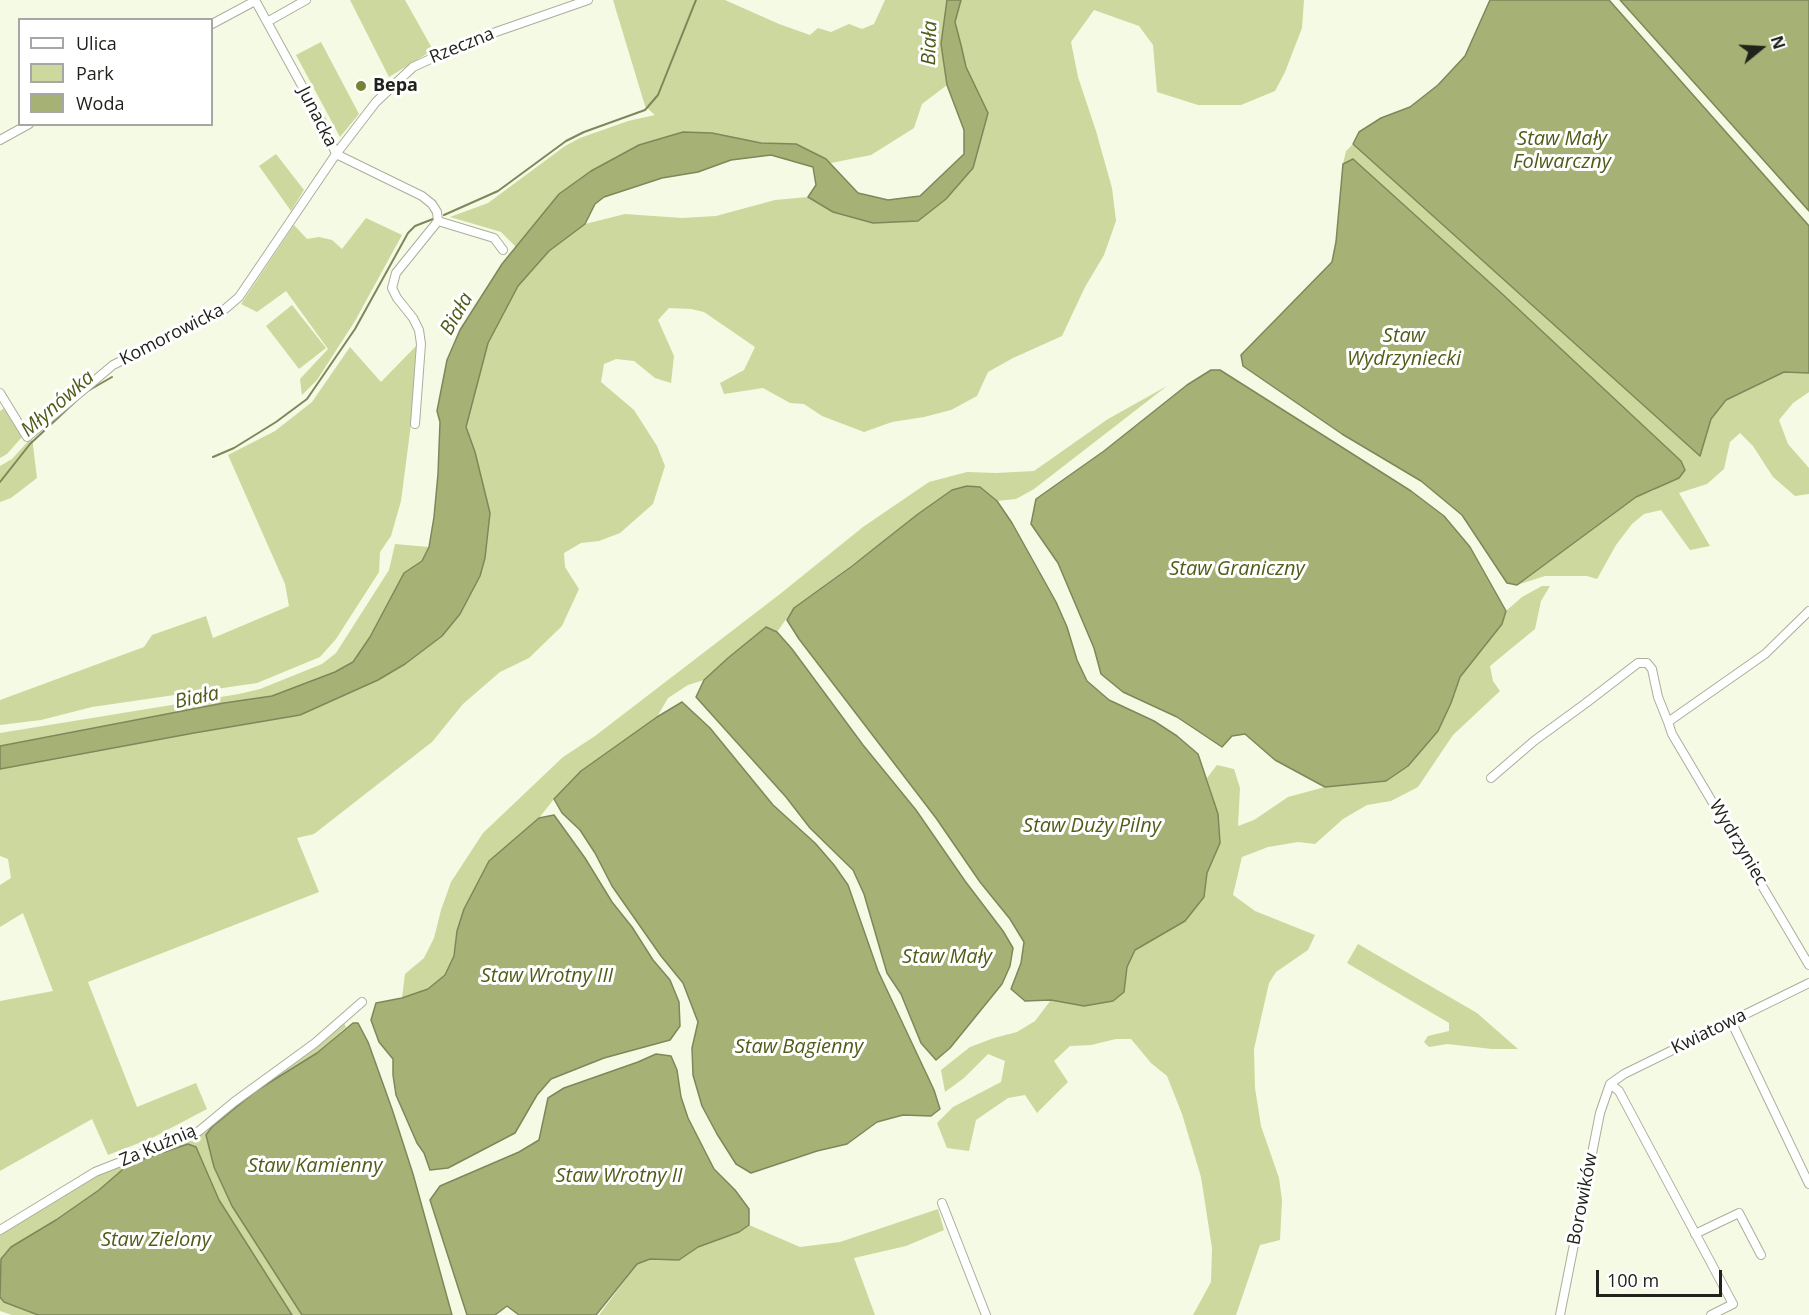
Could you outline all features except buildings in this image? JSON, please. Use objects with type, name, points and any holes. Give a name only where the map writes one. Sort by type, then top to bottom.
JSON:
[{"type":"street","points":[[213,23],[255,0]]},
{"type":"street","name":"Junacka","points":[[255,0],[324,126],[336,154],[422,196],[432,204],[437,212],[438,221]]},
{"type":"street","points":[[267,22],[306,0]]},
{"type":"street","name":"Rzeczna","points":[[336,154],[376,102],[412,67],[470,42],[586,0]]},
{"type":"street","points":[[0,140],[25,126]]},
{"type":"street","name":"Komorowicka","points":[[0,393],[27,437],[113,365],[232,304],[336,154]]},
{"type":"street","points":[[415,424],[421,344],[413,318],[397,298],[393,288],[396,273],[438,221],[494,238],[503,250]]},
{"type":"street","points":[[1668,722],[1766,654],[1809,611]]},
{"type":"street","name":"Wydrzyniec","points":[[1491,778],[1534,741],[1638,663],[1647,663],[1652,669],[1658,697],[1672,734],[1809,965]]},
{"type":"street","name":"Kwiatowa","points":[[1610,1084],[1624,1074],[1809,983]]},
{"type":"street","name":"Za Kuźnią","points":[[0,1230],[95,1172],[199,1131],[234,1102],[315,1043],[362,1002]]},
{"type":"street","points":[[1731,1021],[1809,1184]]},
{"type":"street","points":[[1610,1084],[1618,1091],[1733,1304],[1711,1315]]},
{"type":"street","name":"Borowików","points":[[1560,1315],[1600,1113],[1610,1084]]},
{"type":"street","points":[[942,1203],[986,1315]]},
{"type":"street","points":[[1695,1234],[1739,1213],[1761,1255]]},
{"type":"green space","points":[[350,0],[405,0],[433,50],[389,77]]},
{"type":"green space","points":[[613,0],[725,0],[810,35],[818,28],[831,32],[849,24],[862,29],[874,24],[885,0],[947,0],[941,43],[947,85],[922,104],[914,128],[871,155],[831,163],[796,144],[761,143],[712,133],[639,145],[591,171],[559,194],[516,247],[501,232],[450,217],[488,203],[565,146],[580,138],[628,121],[655,115],[645,106]]},
{"type":"green space","points":[[961,0],[1304,0],[1302,28],[1275,91],[1241,105],[1198,105],[1157,92],[1153,45],[1139,26],[1094,10],[1071,42],[1078,77],[1112,188],[1116,221],[1104,255],[1085,287],[1062,336],[988,372],[977,396],[951,410],[892,422],[864,432],[822,416],[804,404],[790,403],[763,388],[724,394],[720,383],[744,370],[755,347],[704,312],[691,309],[669,308],[658,320],[674,356],[671,383],[655,378],[634,361],[616,359],[604,364],[601,382],[634,410],[657,446],[665,466],[653,504],[620,533],[599,541],[581,543],[564,553],[565,567],[579,589],[562,626],[529,658],[500,672],[463,704],[432,742],[314,834],[297,838],[319,892],[88,982],[137,1107],[196,1083],[207,1109],[152,1138],[108,1155],[92,1119],[0,1171],[0,1001],[53,991],[23,913],[0,927],[0,885],[11,878],[8,859],[0,856],[0,769],[300,715],[378,680],[405,664],[442,636],[480,576],[485,558],[490,513],[475,452],[466,428],[488,343],[518,286],[549,251],[585,224],[625,214],[682,218],[716,216],[775,200],[808,197],[833,212],[946,199],[988,113],[966,67],[955,21]]},
{"type":"green space","points":[[321,42],[359,114],[340,137],[296,55]]},
{"type":"green space","points":[[1353,144],[1700,456],[1711,419],[1726,400],[1784,372],[1809,373],[1809,392],[1793,403],[1779,420],[1788,444],[1809,468],[1809,494],[1795,496],[1773,477],[1753,446],[1740,433],[1730,442],[1724,469],[1707,484],[1679,493],[1710,546],[1690,550],[1661,510],[1644,514],[1632,524],[1616,545],[1597,579],[1587,576],[1545,576],[1517,585],[1636,497],[1655,490],[1343,164],[1346,151]]},
{"type":"green space","points":[[276,154],[304,190],[291,211],[259,166]]},
{"type":"green space","points":[[366,218],[402,235],[355,321],[317,380],[302,395],[300,379],[328,349],[286,291],[257,312],[241,304],[294,225],[307,239],[319,237],[332,240],[342,249]]},
{"type":"green space","points":[[292,305],[326,348],[299,369],[266,326]]},
{"type":"green space","points":[[417,345],[411,424],[401,501],[391,536],[380,552],[379,572],[336,639],[320,657],[257,683],[92,707],[41,720],[0,725],[0,700],[144,647],[152,635],[206,616],[213,638],[289,606],[285,584],[228,455],[275,431],[312,402],[350,347],[381,382]]},
{"type":"green space","points":[[1167,386],[1034,489],[1016,499],[997,501],[979,487],[967,486],[952,490],[794,608],[777,632],[766,627],[704,680],[688,685],[668,698],[657,717],[581,771],[539,818],[489,861],[464,909],[457,931],[454,956],[445,975],[428,989],[402,998],[405,974],[424,958],[434,938],[451,882],[483,833],[563,757],[595,736],[863,527],[929,482],[967,472],[1034,471],[1108,419]]},
{"type":"green space","points":[[4,408],[22,437],[7,454],[0,458],[0,411]]},
{"type":"green space","points":[[32,437],[37,478],[11,498],[0,502],[0,466],[12,459]]},
{"type":"green space","points":[[395,544],[429,547],[422,561],[404,573],[370,637],[353,662],[335,672],[272,696],[0,746],[0,733],[239,694],[260,689],[322,664],[336,653],[389,570]]},
{"type":"green space","points":[[1542,586],[1550,586],[1541,601],[1535,629],[1490,666],[1493,681],[1500,691],[1453,735],[1418,787],[1391,801],[1367,805],[1343,819],[1315,844],[1298,842],[1268,847],[1242,857],[1233,895],[1255,911],[1315,935],[1308,950],[1276,972],[1269,983],[1254,1049],[1255,1088],[1261,1126],[1279,1178],[1282,1200],[1280,1240],[1260,1245],[1236,1315],[1193,1315],[1211,1282],[1212,1248],[1201,1177],[1182,1114],[1167,1076],[1151,1063],[1131,1039],[1070,1046],[1054,1061],[1068,1082],[1037,1113],[1025,1095],[1008,1098],[976,1120],[969,1151],[947,1148],[937,1123],[953,1107],[1001,1082],[1005,1061],[988,1054],[964,1078],[945,1092],[941,1070],[970,1047],[1017,1032],[1035,1021],[1051,1000],[1084,1006],[1124,992],[1127,967],[1135,950],[1185,921],[1204,897],[1207,873],[1220,843],[1218,814],[1207,778],[1217,765],[1234,769],[1240,788],[1238,826],[1254,820],[1288,797],[1346,783],[1451,703],[1460,677],[1502,624],[1506,611],[1522,597]]},
{"type":"green space","points":[[1358,944],[1477,1013],[1518,1049],[1492,1049],[1447,1044],[1429,1047],[1424,1042],[1428,1036],[1449,1031],[1449,1023],[1347,963]]},
{"type":"green space","points":[[343,1021],[346,1027],[317,1053],[256,1091],[212,1127],[206,1135],[270,1264],[289,1293],[311,1315],[292,1315],[219,1200],[196,1147],[130,1164],[99,1190],[56,1220],[11,1247],[0,1295],[0,1234],[2,1232],[86,1180],[196,1136],[245,1097],[292,1065]]},
{"type":"green space","points":[[938,1209],[944,1230],[906,1246],[854,1258],[875,1315],[599,1315],[637,1264],[649,1259],[679,1260],[698,1247],[739,1232],[749,1225],[800,1247],[840,1242]]},
{"type":"green space","points":[[0,1297],[4,1302],[38,1315],[12,1315],[0,1311]]},
{"type":"water","points":[[947,0],[961,0],[955,22],[966,67],[988,113],[973,168],[946,199],[918,221],[873,223],[833,212],[808,197],[816,185],[813,167],[771,155],[731,160],[698,172],[662,178],[604,197],[595,204],[585,224],[549,251],[518,286],[488,343],[466,427],[475,452],[490,513],[485,558],[480,576],[460,614],[442,636],[405,664],[378,680],[300,715],[0,769],[0,746],[272,696],[335,672],[353,662],[370,637],[404,573],[422,561],[429,547],[438,474],[440,422],[437,411],[447,360],[460,330],[502,264],[559,194],[591,171],[639,145],[683,132],[712,133],[761,143],[796,144],[826,159],[858,193],[888,200],[920,196],[964,154],[964,130],[947,85],[941,44]]},
{"type":"water","name":"Staw Mały Folwarczny","points":[[1490,0],[1609,0],[1809,226],[1809,373],[1784,372],[1726,400],[1711,419],[1700,456],[1353,144],[1359,132],[1381,118],[1410,107],[1438,85],[1465,56]]},
{"type":"water","points":[[1620,0],[1809,0],[1809,211],[1725,117]]},
{"type":"water","name":"Staw Wydrzyniecki","points":[[1353,159],[1681,461],[1685,470],[1679,478],[1636,497],[1517,585],[1507,583],[1462,515],[1421,481],[1342,434],[1243,366],[1241,355],[1332,262],[1343,164]]},
{"type":"water","name":"Staw Graniczny","points":[[1211,370],[1220,370],[1411,491],[1444,516],[1470,547],[1506,611],[1502,624],[1460,677],[1438,731],[1408,766],[1386,781],[1325,787],[1275,760],[1245,734],[1232,736],[1222,747],[1177,717],[1123,692],[1101,674],[1094,648],[1058,563],[1031,524],[1036,499],[1104,451],[1187,385]]},
{"type":"water","name":"Staw Duży Pilny","points":[[967,486],[980,487],[997,501],[1012,523],[1056,602],[1087,681],[1109,700],[1154,721],[1177,736],[1198,754],[1218,814],[1220,843],[1207,873],[1204,897],[1185,921],[1135,950],[1127,967],[1124,992],[1113,1001],[1084,1006],[1051,1000],[1025,1001],[1011,989],[1021,963],[1024,942],[1010,919],[980,882],[936,818],[799,639],[787,620],[794,608],[918,514],[952,490]]},
{"type":"water","name":"Staw Mały","points":[[766,627],[777,632],[792,649],[863,745],[916,810],[1013,948],[1010,966],[1002,984],[950,1048],[936,1060],[921,1043],[901,994],[887,973],[864,894],[853,870],[810,828],[786,797],[696,697],[704,680]]},
{"type":"water","name":"Staw Bagienny","points":[[682,702],[710,728],[773,805],[815,843],[848,885],[878,971],[934,1090],[940,1109],[931,1116],[903,1115],[877,1122],[847,1144],[817,1151],[751,1173],[736,1164],[717,1134],[702,1106],[693,1075],[692,1048],[698,1022],[683,983],[661,956],[612,886],[580,830],[562,813],[554,799],[581,771]]},
{"type":"water","name":"Staw Wrotny III","points":[[554,815],[585,858],[612,902],[670,980],[679,1002],[680,1026],[670,1040],[604,1058],[551,1079],[537,1095],[515,1133],[448,1168],[430,1170],[396,1095],[393,1059],[379,1042],[371,1020],[376,1003],[402,998],[428,989],[445,975],[454,956],[457,931],[464,909],[489,861],[539,818]]},
{"type":"water","name":"Staw Kamienny","points":[[353,1023],[358,1023],[368,1042],[392,1109],[413,1174],[452,1315],[302,1315],[232,1206],[214,1167],[206,1135],[212,1127],[256,1091],[317,1053]]},
{"type":"water","name":"Staw Wrotny II","points":[[656,1054],[671,1056],[677,1070],[681,1097],[688,1118],[714,1169],[735,1190],[749,1209],[749,1225],[739,1232],[698,1247],[679,1260],[650,1259],[637,1264],[596,1315],[519,1315],[507,1306],[495,1315],[467,1315],[430,1200],[440,1186],[519,1152],[539,1140],[548,1098],[564,1088]]},
{"type":"water","name":"Staw Zielony","points":[[188,1144],[196,1147],[219,1200],[292,1315],[38,1315],[4,1302],[0,1297],[1,1259],[11,1247],[56,1220],[99,1190],[129,1164]]},
{"type":"waterway","points":[[444,215],[498,191],[566,141],[584,132],[645,110],[658,95],[696,0]]},
{"type":"waterway","points":[[213,457],[234,448],[276,422],[307,399],[355,329],[408,233],[415,226],[433,219]]},
{"type":"waterway","name":"Młynówka","points":[[86,392],[112,377]]},
{"type":"waterway","name":"Młynówka","points":[[0,482],[30,444],[77,400]]},
{"type":"place","name":"Bepa","points":[[361,86]]},
{"type":"water label","name":"Biała","points":[[930,43]]},
{"type":"water label","name":"Biała","points":[[457,314]]},
{"type":"water label","name":"Biała","points":[[197,698]]}]
